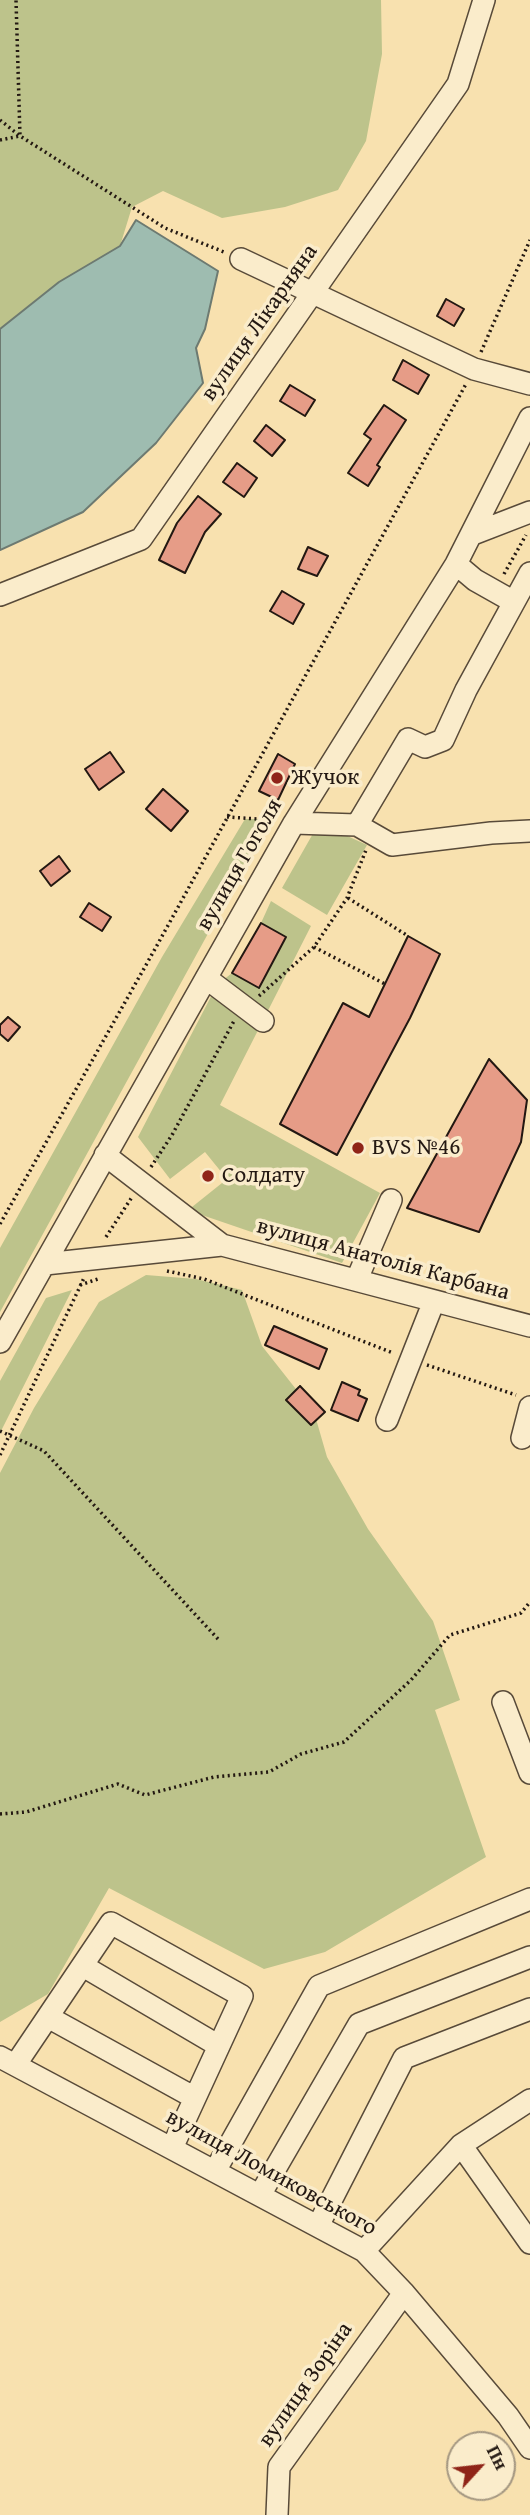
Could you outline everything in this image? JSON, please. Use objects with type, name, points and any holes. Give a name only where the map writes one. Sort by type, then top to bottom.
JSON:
[{"type":"street","name":"вулиця Лікарняна","points":[[0,595],[141,539],[458,84],[484,0]]},
{"type":"street","points":[[241,259],[474,369],[530,384]]},
{"type":"street","name":"вулиця Гоголя","points":[[0,1342],[294,823],[456,564],[530,418]]},
{"type":"street","points":[[473,534],[530,512]]},
{"type":"street","points":[[456,564],[475,580],[514,602]]},
{"type":"street","points":[[357,825],[408,739],[425,747],[443,740],[466,690],[530,573]]},
{"type":"street","points":[[294,823],[357,825],[393,845],[530,831]]},
{"type":"street","points":[[206,978],[263,1021]]},
{"type":"street","points":[[105,1155],[222,1245]]},
{"type":"street","points":[[357,1279],[391,1199]]},
{"type":"street","points":[[45,1264],[99,1267],[222,1245]]},
{"type":"street","name":"вулиця Анатолія Карбана","points":[[222,1245],[530,1326]]},
{"type":"street","points":[[387,1420],[434,1301]]},
{"type":"street","points":[[522,1438],[524,1401]]},
{"type":"street","points":[[503,1702],[530,1773]]},
{"type":"street","points":[[215,2171],[319,1986],[530,1899]]},
{"type":"street","points":[[8,2060],[48,2017],[111,1923],[242,1997],[172,2148]]},
{"type":"street","points":[[260,2195],[359,2024],[530,1957]]},
{"type":"street","points":[[83,1966],[219,2046]]},
{"type":"street","points":[[318,2226],[404,2058],[530,2009]]},
{"type":"street","points":[[48,2017],[195,2098]]},
{"type":"street","name":"вулиця Ломиковського","points":[[8,2060],[364,2251],[404,2293],[508,2416],[530,2448]]},
{"type":"street","points":[[364,2251],[461,2145],[530,2100]]},
{"type":"street","points":[[461,2145],[530,2243]]},
{"type":"street","name":"вулиця Зоріна","points":[[277,2515],[279,2467],[404,2293]]},
{"type":"path","points":[[16,0],[20,136]]},
{"type":"path","points":[[0,120],[20,136],[164,228],[241,259]]},
{"type":"path","points":[[0,140],[20,136]]},
{"type":"path","points":[[0,1224],[474,369],[530,240]]},
{"type":"path","points":[[227,817],[294,823]]},
{"type":"path","points":[[347,898],[408,936]]},
{"type":"path","points":[[0,1455],[80,1285],[99,1267],[141,1182],[172,1135],[237,1016],[314,947],[385,984]]},
{"type":"path","points":[[80,1285],[99,1267]]},
{"type":"path","points":[[166,1271],[204,1279],[524,1401]]},
{"type":"path","points":[[0,1431],[44,1451],[218,1639]]},
{"type":"path","points":[[0,1814],[26,1812],[118,1784],[145,1795],[214,1777],[269,1772],[301,1754],[344,1742],[411,1681],[450,1635],[521,1613],[530,1602]]},
{"type":"green space","points":[[0,0],[381,0],[382,54],[366,141],[338,190],[285,207],[222,218],[163,191],[132,207],[120,246],[59,282],[0,329]]},
{"type":"green space","points":[[245,819],[271,819],[0,1312],[0,1248],[162,957]]},
{"type":"green space","points":[[319,823],[367,845],[327,915],[282,888]]},
{"type":"green space","points":[[271,901],[311,926],[220,1105],[380,1193],[342,1263],[199,1214],[192,1207],[227,1179],[205,1152],[170,1179],[138,1137],[217,985],[232,973],[260,988],[286,937],[261,923]]},
{"type":"green space","points":[[146,1275],[196,1279],[242,1290],[262,1346],[314,1412],[327,1457],[368,1529],[433,1621],[460,1700],[435,1710],[486,1857],[325,1952],[264,1969],[109,1888],[48,1994],[0,2022],[0,1473],[34,1408],[99,1302]]},
{"type":"green space","points":[[72,1290],[0,1433],[0,1381],[46,1298]]},
{"type":"shaded area","points":[[136,220],[218,271],[205,329],[196,348],[203,383],[156,443],[83,512],[0,550],[0,329],[59,282],[120,246]]},
{"type":"building","points":[[446,299],[464,309],[454,326],[437,316]]},
{"type":"building","points":[[403,360],[429,375],[418,394],[393,380]]},
{"type":"building","points":[[290,385],[315,400],[305,416],[280,401]]},
{"type":"building","points":[[384,405],[406,420],[377,465],[380,467],[368,486],[348,473],[371,439],[364,434]]},
{"type":"building","points":[[266,425],[285,440],[272,456],[254,441]]},
{"type":"building","points":[[237,463],[257,478],[244,497],[223,482]]},
{"type":"building","points":[[198,496],[221,514],[205,532],[185,573],[159,560],[177,523]]},
{"type":"building","points":[[308,547],[328,556],[317,576],[298,569]]},
{"type":"building","points":[[282,591],[304,604],[293,624],[270,611]]},
{"type":"building","points":[[110,752],[124,772],[99,790],[85,769]]},
{"type":"building","name":"Жучок","points":[[278,754],[295,764],[278,800],[259,791]]},
{"type":"building","points":[[163,789],[188,811],[171,831],[146,809]]},
{"type":"building","points":[[59,856],[70,871],[51,886],[40,871]]},
{"type":"building","points":[[89,903],[111,917],[102,931],[80,917]]},
{"type":"building","points":[[261,923],[286,937],[259,988],[232,973]]},
{"type":"building","points":[[408,936],[440,954],[410,1018],[337,1155],[280,1124],[343,1003],[369,1017]]},
{"type":"building","points":[[8,1017],[20,1027],[8,1041],[0,1034],[0,1025]]},
{"type":"building","points":[[489,1059],[527,1100],[521,1142],[479,1232],[407,1208]]},
{"type":"building","points":[[274,1326],[327,1349],[319,1369],[265,1345]]},
{"type":"building","points":[[342,1382],[360,1390],[358,1395],[367,1399],[358,1421],[331,1410]]},
{"type":"building","points":[[300,1386],[325,1412],[311,1425],[286,1400]]},
{"type":"place","name":"Жучок","points":[[277,778]]},
{"type":"place","name":"BVS №46","points":[[358,1148]]},
{"type":"place","name":"Солдату","points":[[208,1176]]}]
